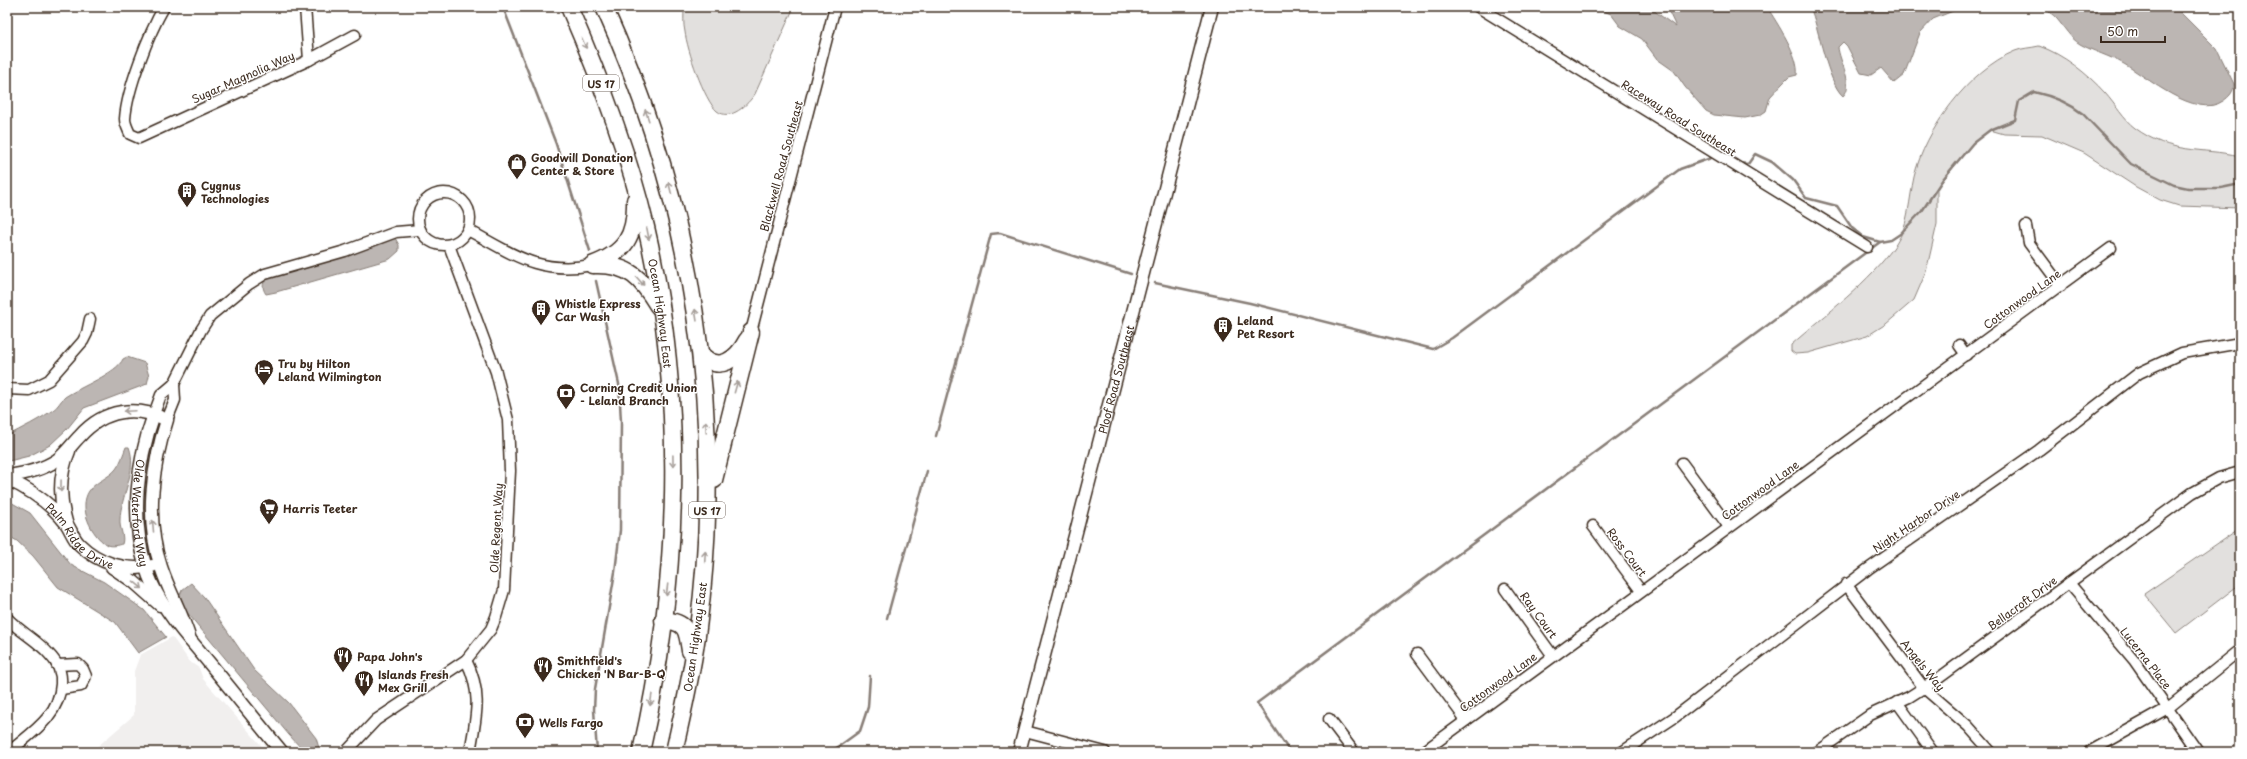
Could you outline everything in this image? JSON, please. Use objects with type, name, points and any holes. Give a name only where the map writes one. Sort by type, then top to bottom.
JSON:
[{"type":"highway","name":"Ocean Highway East","points":[[569,7],[607,99],[634,182],[646,228],[663,314],[669,380],[673,489],[670,561],[663,620],[642,752]]},
{"type":"highway","name":"Ocean Highway East","points":[[604,7],[640,93],[668,180],[690,281],[701,354],[707,443],[708,507],[701,600],[692,665],[674,752]]},
{"type":"highway","points":[[592,265],[614,256],[624,247],[630,235],[635,207],[634,182]]},
{"type":"highway","points":[[592,265],[606,265],[632,272],[644,284],[663,314]]},
{"type":"highway","points":[[701,354],[712,363],[723,364],[738,353],[751,332]]},
{"type":"highway","points":[[708,507],[751,332]]},
{"type":"highway","points":[[663,620],[674,621],[687,630],[692,665]]},
{"type":"street","name":"Sugar Magnolia Way","points":[[164,7],[152,28],[133,85],[125,120],[130,134],[139,138],[309,60],[355,35]]},
{"type":"street","points":[[305,7],[309,60]]},
{"type":"street","name":"Blackwell Road Southeast","points":[[751,332],[835,7]]},
{"type":"street","name":"Ploof Road Southeast","points":[[1019,752],[1212,7]]},
{"type":"street","name":"Raceway Road Southeast","points":[[1478,7],[1867,247]]},
{"type":"street","points":[[445,193],[454,195],[465,204],[469,212],[468,230],[457,242],[449,245],[432,243],[420,230],[418,219],[419,210],[427,199],[434,195],[445,193]]},
{"type":"street","points":[[2026,226],[2029,243],[2061,286]]},
{"type":"street","points":[[174,384],[201,330],[210,316],[265,274],[344,251],[396,232],[420,230]]},
{"type":"street","points":[[468,230],[516,257],[540,266],[565,269],[592,265]]},
{"type":"street","name":"Olde Regent Way","points":[[346,752],[376,720],[466,660],[491,629],[504,590],[509,518],[510,443],[505,403],[496,372],[449,245]]},
{"type":"street","name":"Cottonwood Lane","points":[[1423,752],[2111,248]]},
{"type":"street","points":[[7,389],[29,390],[49,380],[83,341],[87,333],[90,319]]},
{"type":"street","name":"Night Harbor Drive","points":[[1622,752],[1698,699],[1846,584],[2013,469],[2139,373],[2182,353],[2240,342]]},
{"type":"street","points":[[1959,345],[1966,355]]},
{"type":"street","name":"Olde Waterford Way","points":[[174,384],[161,395],[142,454],[138,493],[139,530],[146,568],[170,616],[179,629],[190,640],[282,752]]},
{"type":"street","name":"Olde Waterford Way","points":[[174,384],[175,400],[167,420],[156,459],[152,495],[155,540],[160,565],[190,640]]},
{"type":"street","points":[[7,476],[24,474],[47,466],[69,450],[86,430],[106,416],[131,410],[154,414],[167,420]]},
{"type":"street","points":[[66,524],[62,507],[60,484],[63,466],[69,450]]},
{"type":"street","points":[[1682,463],[1729,528]]},
{"type":"street","name":"Bellacroft Drive","points":[[1819,752],[1864,718],[1924,688],[2192,493],[2219,478],[2240,472]]},
{"type":"street","name":"Palm Ridge Drive","points":[[7,479],[42,500],[66,524],[79,544],[106,563],[136,568],[146,568],[160,565]]},
{"type":"street","name":"Ross Court","points":[[1593,526],[1641,591]]},
{"type":"street","points":[[106,563],[134,582],[170,616]]},
{"type":"street","name":"Angels Way","points":[[1846,584],[1924,688],[1937,702],[1968,726],[1991,752]]},
{"type":"street","name":"Lucerna Place","points":[[2068,584],[2134,660],[2198,752]]},
{"type":"street","name":"Ray Court","points":[[1505,589],[1553,656]]},
{"type":"street","points":[[7,618],[44,649],[57,665],[61,680],[61,689],[56,707],[51,715],[9,752]]},
{"type":"street","points":[[2089,752],[2168,708],[2240,650]]},
{"type":"street","points":[[1417,654],[1466,720]]},
{"type":"street","points":[[466,660],[473,673],[477,695],[476,716],[470,752]]},
{"type":"street","points":[[57,665],[78,664],[83,669],[86,676],[81,686],[61,689]]},
{"type":"street","points":[[1897,702],[1933,752]]},
{"type":"street","points":[[1329,719],[1354,752]]},
{"type":"street","points":[[1025,731],[1106,752]]},
{"type":"shaded area","points":[[684,7],[794,7],[755,94],[744,107],[733,113],[722,114],[717,111],[712,105],[702,86],[686,40]]},
{"type":"shaded area","points":[[1593,7],[1649,7],[1676,27],[1668,10],[1664,7],[1767,7],[1782,31],[1795,59],[1797,75],[1789,77],[1782,84],[1770,97],[1766,111],[1760,115],[1745,118],[1714,115],[1706,111],[1685,87],[1674,71],[1657,59],[1642,39],[1620,26],[1611,14]]},
{"type":"shaded area","points":[[1810,7],[1963,7],[1933,19],[1920,33],[1904,75],[1894,83],[1881,68],[1871,75],[1861,73],[1847,46],[1843,42],[1838,47],[1847,79],[1846,91],[1843,96],[1837,89],[1832,79]]},
{"type":"shaded area","points":[[2043,7],[2175,7],[2217,49],[2234,84],[2232,92],[2223,101],[2212,105],[2199,105],[2186,101],[2158,86],[2113,58],[2076,42],[2055,17]]},
{"type":"shaded area","points":[[2039,46],[2057,54],[2075,65],[2105,93],[2131,125],[2148,137],[2186,149],[2240,156],[2240,208],[2179,206],[2160,200],[2136,187],[2084,153],[2042,135],[2004,134],[1990,130],[1973,143],[1937,188],[1937,224],[1926,272],[1914,300],[1886,324],[1867,336],[1808,353],[1795,354],[1791,351],[1791,345],[1833,310],[1861,284],[1886,258],[1896,244],[1904,229],[1914,177],[1920,159],[1928,140],[1951,104],[1981,72],[1998,60],[2015,51]]},
{"type":"shaded area","points":[[395,238],[399,245],[399,251],[390,259],[276,292],[266,294],[264,291],[263,285],[268,276]]},
{"type":"shaded area","points":[[127,357],[145,363],[149,376],[147,384],[84,408],[67,429],[50,445],[29,456],[9,461],[7,460],[7,436],[48,414],[55,409],[65,397],[106,375]]},
{"type":"shaded area","points":[[126,447],[129,447],[131,465],[121,511],[120,523],[123,541],[122,544],[109,546],[101,541],[91,528],[86,513],[86,498],[92,488],[116,469],[121,461]]},
{"type":"shaded area","points":[[7,500],[30,513],[71,565],[104,582],[144,610],[166,637],[138,653],[115,622],[58,587],[33,556],[17,541],[7,535]]},
{"type":"shaded area","points":[[2240,528],[2240,584],[2176,633],[2144,594]]},
{"type":"shaded area","points":[[191,583],[204,597],[254,670],[289,703],[316,738],[319,748],[316,752],[303,750],[289,735],[185,610],[180,595],[182,590]]},
{"type":"shaded area","points":[[172,637],[190,662],[199,668],[203,679],[267,752],[91,752],[134,715],[134,671],[140,655]]},
{"type":"waterway","points":[[503,7],[556,144],[590,251]]},
{"type":"waterway","points":[[1739,163],[1748,164],[1755,154],[1772,162],[1793,180],[1806,198],[1837,206],[1852,228],[1863,237],[1880,242],[1891,240],[1900,234],[1922,211],[1943,179],[1973,143],[1990,130],[2015,120],[2019,101],[2034,92],[2047,95],[2072,106],[2083,114],[2131,164],[2174,185],[2188,188],[2221,188],[2240,184]]},
{"type":"waterway","points":[[1155,283],[1250,303],[1433,349],[1452,338],[1680,169],[1711,158]]},
{"type":"waterway","points":[[936,436],[991,234],[1000,233],[1131,274]]},
{"type":"waterway","points":[[1290,752],[1257,703],[1880,242]]},
{"type":"waterway","points":[[596,281],[619,384],[621,422],[620,530],[615,572],[595,689],[594,710],[597,752]]},
{"type":"waterway","points":[[887,618],[927,471]]},
{"type":"waterway","points":[[831,752],[860,731],[868,707],[870,676]]},
{"type":"place","name":"Goodwill Donation Center & Store","points":[[517,180]]},
{"type":"place","name":"Cygnus Technologies","points":[[187,208]]},
{"type":"place","name":"Whistle Express Car Wash","points":[[541,326]]},
{"type":"place","name":"Leland Pet Resort","points":[[1223,343]]},
{"type":"place","name":"Tru by Hilton Leland Wilmington","points":[[264,386]]},
{"type":"place","name":"Corning Credit Union - Leland Branch","points":[[566,410]]},
{"type":"place","name":"Harris Teeter","points":[[269,525]]},
{"type":"place","name":"Papa John's","points":[[343,673]]},
{"type":"place","name":"Smithfield's Chicken 'N Bar-B-Q","points":[[543,683]]},
{"type":"place","name":"Islands Fresh Mex Grill","points":[[364,697]]},
{"type":"place","name":"Wells Fargo","points":[[525,739]]}]
